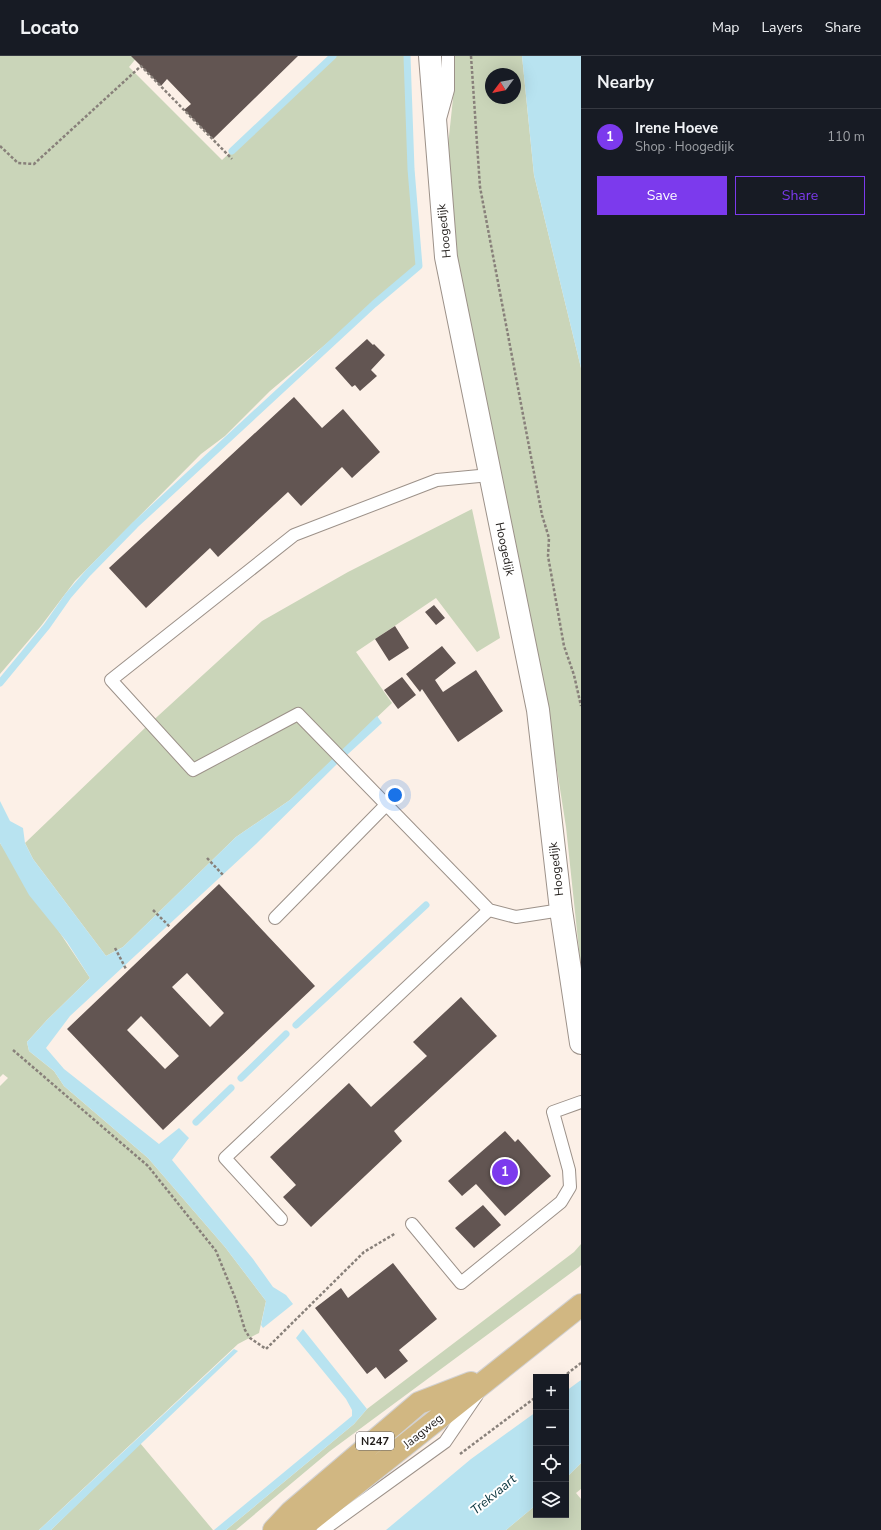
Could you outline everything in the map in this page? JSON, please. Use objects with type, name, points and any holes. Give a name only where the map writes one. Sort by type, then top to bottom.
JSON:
[{"type":"main road","name":"Jaagweg","points":[[298,1530],[581,1305]]},
{"type":"main road","name":"N247","points":[[274,1530],[291,1512],[419,1403],[491,1376]]},
{"type":"street","name":"Hoogedijk","points":[[430,56],[435,138],[446,257],[538,710],[561,910],[581,1043]]},
{"type":"lane","points":[[435,138],[448,90],[448,56]]},
{"type":"lane","points":[[490,475],[437,480],[294,535],[111,680],[193,770],[298,714],[489,910],[516,917],[561,910]]},
{"type":"lane","points":[[275,918],[386,805]]},
{"type":"lane","points":[[281,1219],[225,1158],[489,910]]},
{"type":"lane","points":[[412,1224],[461,1283],[561,1202],[570,1187],[569,1170],[553,1112],[581,1102]]},
{"type":"lane","name":"Jaagweg","points":[[323,1530],[445,1442],[491,1376]]},
{"type":"path","points":[[471,56],[480,186],[542,515],[549,538],[548,556],[564,646],[574,675],[581,706]]},
{"type":"path","points":[[0,146],[18,163],[34,164],[140,66],[232,159]]},
{"type":"path","points":[[207,858],[224,876]]},
{"type":"path","points":[[154,910],[170,927]]},
{"type":"path","points":[[115,948],[126,969]]},
{"type":"path","points":[[13,1050],[148,1166],[216,1252],[236,1300],[245,1330],[250,1338],[266,1349],[364,1252],[412,1224]]},
{"type":"path","points":[[567,1374],[581,1363]]},
{"type":"green space","points":[[0,56],[138,56],[129,67],[222,160],[333,56],[408,56],[419,266],[270,391],[225,436],[201,454],[75,581],[41,626],[0,674]]},
{"type":"green space","points":[[453,56],[522,56],[534,175],[581,368],[581,969],[566,827],[547,706],[458,259],[448,190],[447,155],[454,89]]},
{"type":"green space","points":[[472,509],[500,638],[477,652],[436,598],[356,652],[392,703],[290,800],[236,837],[123,947],[106,956],[33,859],[25,843],[147,726],[262,621],[348,572]]},
{"type":"green space","points":[[0,843],[90,978],[27,1042],[29,1051],[54,1071],[64,1086],[148,1158],[225,1247],[266,1301],[259,1333],[238,1344],[39,1530],[0,1530],[0,1086],[8,1078],[3,1074],[0,1077]]},
{"type":"green space","points":[[581,1244],[581,1265],[579,1267],[330,1451],[236,1530],[226,1530],[354,1424],[367,1409],[574,1252]]},
{"type":"green space","points":[[140,1443],[213,1530],[51,1530]]},
{"type":"green space","points":[[581,1463],[581,1489],[576,1493],[581,1499],[581,1530],[506,1530],[533,1508],[533,1518],[569,1518],[569,1475]]},
{"type":"water","points":[[522,56],[581,56],[581,368],[534,175]]},
{"type":"water","points":[[377,716],[382,723],[336,765],[256,844],[70,1016],[46,1048],[64,1069],[159,1144],[179,1128],[189,1138],[172,1160],[253,1259],[273,1287],[286,1295],[293,1304],[263,1328],[261,1325],[266,1301],[225,1247],[148,1158],[64,1086],[54,1071],[29,1051],[27,1042],[90,978],[67,942],[29,895],[0,843],[0,801],[10,821],[23,828],[25,843],[33,859],[106,956],[123,947],[236,837],[290,800]]},
{"type":"water","points":[[303,1329],[367,1409],[354,1424],[226,1530],[214,1530],[352,1416],[352,1410],[346,1399],[296,1338]]},
{"type":"water","points":[[234,1349],[238,1351],[51,1530],[39,1530]]},
{"type":"water","points":[[581,1380],[581,1463],[569,1475],[569,1410],[569,1389]]},
{"type":"water","name":"Trekvaart","points":[[533,1414],[533,1508],[506,1530],[386,1530],[471,1459]]},
{"type":"building","points":[[131,56],[298,56],[213,139],[184,110],[191,104],[167,79],[161,86]]},
{"type":"building","points":[[367,339],[385,355],[371,370],[377,376],[360,391],[355,385],[352,387],[335,368]]},
{"type":"building","points":[[294,397],[322,428],[343,409],[380,452],[352,478],[342,467],[301,506],[288,492],[218,557],[210,548],[146,608],[109,568]]},
{"type":"building","points":[[434,605],[445,618],[436,625],[425,612]]},
{"type":"building","points":[[395,626],[409,648],[389,661],[375,639]]},
{"type":"building","points":[[442,646],[456,663],[435,680],[443,692],[476,670],[503,711],[458,742],[422,689],[420,692],[406,674]]},
{"type":"building","points":[[402,677],[416,695],[398,709],[384,690]]},
{"type":"building","points":[[219,884],[315,986],[163,1130],[67,1029]],"holes":[[[187,973],[224,1013],[210,1027],[172,987]],[[141,1016],[179,1056],[165,1069],[127,1030]]]},
{"type":"building","points":[[461,997],[497,1036],[394,1131],[402,1141],[311,1227],[283,1197],[296,1185],[270,1157],[349,1083],[371,1107],[427,1056],[413,1042]]},
{"type":"building","points":[[505,1131],[515,1142],[518,1139],[551,1176],[505,1216],[476,1184],[462,1196],[448,1181]]},
{"type":"building","points":[[483,1205],[501,1225],[474,1248],[455,1228]]},
{"type":"building","points":[[393,1263],[437,1319],[399,1350],[408,1361],[385,1379],[376,1367],[367,1374],[315,1308],[341,1288],[348,1298]]},
{"type":"waterway","points":[[232,151],[333,56]]},
{"type":"waterway","points":[[0,683],[47,626],[68,596],[88,573],[135,525],[374,304],[419,266],[411,169],[407,56]]},
{"type":"waterway","points":[[296,1025],[426,905]]},
{"type":"waterway","points":[[241,1078],[286,1034]]},
{"type":"waterway","points":[[196,1122],[231,1088]]},
{"type":"place","name":"Irene Hoeve","points":[[505,1172]]}]
